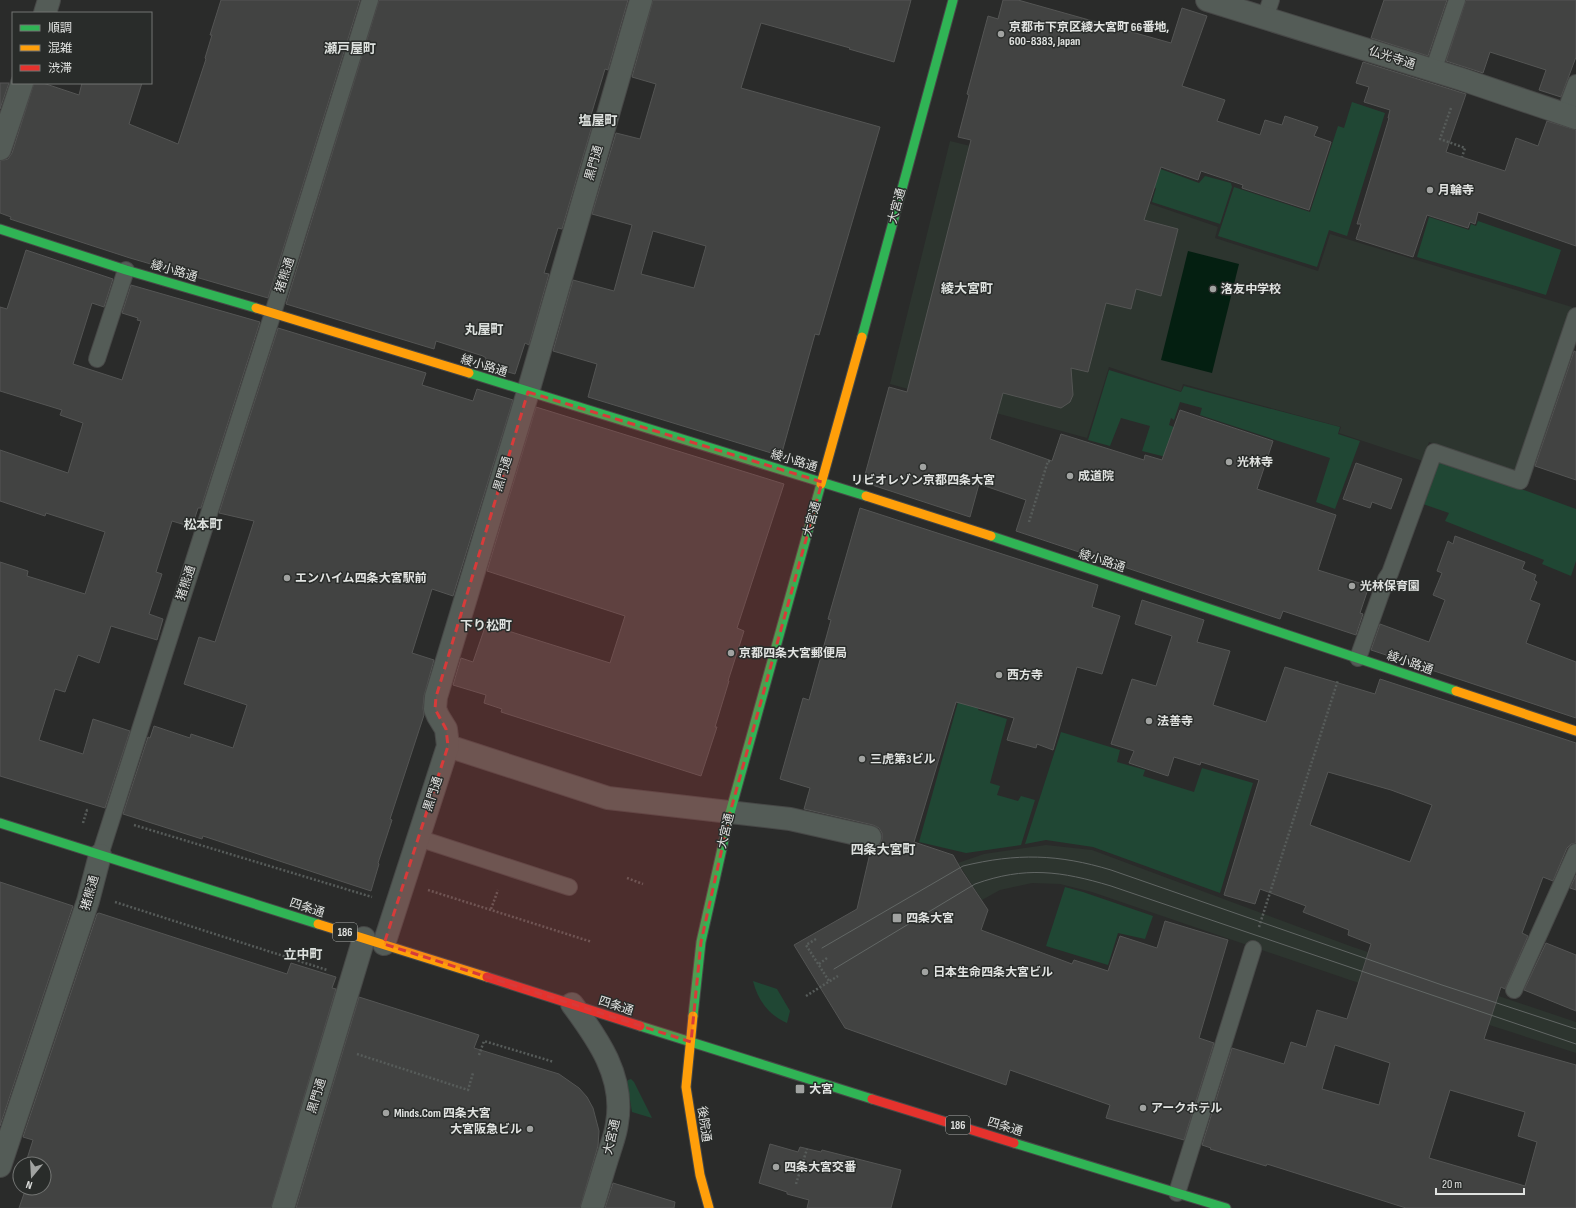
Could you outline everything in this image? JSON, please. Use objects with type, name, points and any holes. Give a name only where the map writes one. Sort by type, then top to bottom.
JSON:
[{"type":"street","points":[[45,12],[49,0]]},
{"type":"street","name":"黒門通","points":[[284,1208],[374,941],[404,882],[448,746],[446,729],[435,709],[436,697],[528,392],[641,0]]},
{"type":"street","name":"大宮通","points":[[691,1042],[701,942],[730,813],[953,0]]},
{"type":"street","name":"仏光寺通","points":[[1208,0],[1268,9],[1433,72],[1570,116]]},
{"type":"street","points":[[0,149],[22,84]]},
{"type":"street","name":"綾小路通","points":[[0,229],[126,270],[273,313],[822,482],[1021,546],[1576,731]]},
{"type":"street","points":[[448,746],[608,798],[730,813],[790,818],[870,837]]},
{"type":"street","name":"四条通","points":[[0,823],[691,1042],[1226,1208]]},
{"type":"street","name":"猪熊通","points":[[0,1166],[88,901],[100,855]]},
{"type":"street","name":"大宮通","points":[[572,1004],[594,1033],[607,1056],[617,1095],[618,1122],[592,1208]]},
{"type":"street","name":"後院通","points":[[691,1042],[686,1087],[700,1175],[709,1208]]},
{"type":"lane","name":"猪熊通","points":[[100,855],[273,313],[370,0]]},
{"type":"lane","points":[[1433,72],[1457,0]]},
{"type":"lane","points":[[1570,116],[1576,83]]},
{"type":"lane","points":[[97,359],[126,270]]},
{"type":"lane","points":[[1352,656],[1390,573],[1434,452],[1520,482],[1576,316]]},
{"type":"lane","points":[[418,838],[569,887]]},
{"type":"lane","points":[[1514,990],[1576,852]]},
{"type":"lane","points":[[1177,1193],[1252,949]]},
{"type":"path","points":[[1451,108],[1440,139],[1465,148],[1462,157]]},
{"type":"path","points":[[1028,522],[1048,461],[1052,462]]},
{"type":"path","points":[[1252,949],[1352,656]]},
{"type":"path","points":[[134,825],[367,897]]},
{"type":"path","points":[[627,878],[643,884]]},
{"type":"path","points":[[404,882],[592,942]]},
{"type":"path","points":[[491,910],[498,890],[503,891]]},
{"type":"path","points":[[109,900],[333,972]]},
{"type":"path","points":[[816,939],[806,945],[829,981]]},
{"type":"path","points":[[819,964],[827,958]]},
{"type":"path","points":[[806,996],[838,976]]},
{"type":"path","points":[[479,1055],[484,1041],[554,1062]]},
{"type":"path","points":[[357,1054],[468,1090],[473,1073]]},
{"type":"path","points":[[796,1184],[807,1149]]},
{"type":"highlighted area","points":[[528,392],[822,482],[730,813],[701,942],[691,1042],[384,944],[448,746],[446,729],[435,709],[436,697]]},
{"type":"shaded area","points":[[1352,102],[1385,113],[1347,236],[1329,230],[1317,267],[1218,236],[1234,187],[1310,212],[1338,126],[1344,128]]},
{"type":"shaded area","name":"洛友中学校","points":[[950,141],[1104,179],[1116,192],[1218,227],[1215,238],[1318,271],[1330,234],[1572,307],[1516,473],[1429,442],[1423,461],[1339,433],[1341,427],[1183,384],[1181,391],[1109,367],[1087,438],[890,384]]},
{"type":"shaded area","points":[[1147,164],[1199,183],[1205,176],[1231,183],[1232,187],[1220,224],[1152,202],[1156,188],[1140,183]]},
{"type":"shaded area","points":[[1429,217],[1469,230],[1471,224],[1476,226],[1478,221],[1561,250],[1546,295],[1417,257]]},
{"type":"shaded area","points":[[1188,251],[1239,264],[1212,373],[1161,360]]},
{"type":"shaded area","points":[[1109,370],[1181,392],[1184,386],[1340,427],[1338,434],[1360,441],[1335,509],[1316,502],[1330,458],[1200,415],[1202,408],[1180,402],[1174,420],[1171,418],[1169,425],[1176,428],[1166,457],[1142,451],[1150,426],[1121,418],[1110,446],[1088,440]]},
{"type":"shaded area","points":[[1436,458],[1576,509],[1576,561],[1571,576],[1542,564],[1544,560],[1445,521],[1449,513],[1420,503]]},
{"type":"shaded area","points":[[960,695],[980,701],[978,710],[1007,719],[990,783],[1000,786],[997,795],[1018,801],[1021,796],[1035,800],[1021,845],[966,853],[919,842]]},
{"type":"shaded area","points":[[1061,732],[1120,750],[1117,762],[1145,770],[1143,776],[1194,792],[1202,768],[1253,783],[1220,893],[1093,847],[1046,840],[1025,844]]},
{"type":"shaded area","points":[[1046,845],[1092,850],[1350,946],[1576,1022],[1576,1053],[1350,980],[1092,892],[1060,884],[1032,883],[1000,890],[982,900],[958,863],[984,854]]},
{"type":"shaded area","points":[[1065,887],[1153,916],[1145,939],[1118,933],[1108,965],[1046,946]]},
{"type":"shaded area","points":[[753,981],[777,989],[790,1011],[787,1023],[775,1016],[765,1006],[758,995]]},
{"type":"shaded area","points":[[631,1079],[634,1082],[652,1118],[632,1112],[627,1082]]},
{"type":"building","points":[[221,0],[360,0],[268,298],[130,258],[10,219],[11,217],[0,213],[0,161],[8,159],[12,153],[34,84],[46,84],[79,95],[82,84],[142,84],[129,124],[178,144],[206,59],[205,58],[212,35],[210,35]]},
{"type":"building","points":[[379,0],[628,0],[608,70],[605,69],[588,125],[592,126],[562,229],[558,228],[544,273],[549,274],[529,345],[525,343],[515,374],[484,365],[486,358],[483,356],[436,341],[434,349],[286,304]]},
{"type":"building","points":[[653,0],[911,0],[894,62],[761,23],[741,88],[880,127],[819,335],[815,334],[781,456],[588,397],[597,364],[553,351],[573,280],[614,291],[632,225],[592,214],[616,133],[640,139],[656,84],[632,77]],"holes":[[[653,231],[706,246],[694,288],[641,274]]]},
{"type":"building","points":[[1003,0],[1018,0],[1171,43],[1182,8],[1207,16],[1182,86],[1225,100],[1217,121],[1260,135],[1265,120],[1282,125],[1285,116],[1318,127],[1314,136],[1331,142],[1309,210],[1242,188],[1243,185],[1201,171],[1198,180],[1161,167],[1144,220],[1178,229],[1161,296],[1136,289],[1131,309],[1106,303],[1088,372],[1071,368],[1073,395],[1070,402],[1061,408],[1003,393],[990,439],[1052,461],[1061,434],[1144,460],[1145,455],[1162,460],[1180,410],[1273,441],[1257,489],[1336,515],[1318,570],[1369,586],[1360,613],[1363,614],[1356,635],[1283,611],[1280,619],[1016,531],[1026,500],[979,484],[970,517],[863,482],[889,387],[907,392],[971,140],[958,137],[969,95],[967,94],[988,16],[998,19]]},
{"type":"building","points":[[1384,0],[1447,0],[1428,56],[1371,38]]},
{"type":"building","points":[[1466,0],[1576,0],[1576,57],[1561,97],[1539,90],[1546,70],[1490,52],[1483,73],[1446,61]]},
{"type":"building","points":[[1363,62],[1466,94],[1446,152],[1505,171],[1516,138],[1538,146],[1547,121],[1576,130],[1576,246],[1478,212],[1475,224],[1470,222],[1468,228],[1427,215],[1413,257],[1356,239],[1361,224],[1357,224],[1389,118],[1390,110],[1364,102],[1369,87],[1356,83]]},
{"type":"building","points":[[0,83],[9,83],[0,109]]},
{"type":"building","points":[[26,250],[113,279],[104,307],[92,303],[73,364],[122,380],[141,321],[137,320],[138,318],[122,313],[131,285],[260,322],[201,508],[198,508],[192,527],[172,521],[156,572],[162,574],[149,614],[163,619],[157,640],[111,626],[99,663],[78,655],[65,692],[55,689],[39,740],[83,754],[93,719],[130,731],[105,808],[0,776],[0,562],[28,571],[27,576],[85,594],[105,532],[46,513],[45,516],[0,501],[0,450],[68,473],[83,423],[60,415],[62,410],[0,391],[0,307],[7,309]]},
{"type":"building","points":[[278,328],[426,373],[422,385],[473,401],[477,389],[513,400],[453,596],[432,589],[412,653],[434,660],[424,696],[424,715],[390,819],[392,820],[378,863],[379,864],[371,891],[203,836],[202,839],[123,814],[148,737],[150,738],[154,726],[190,738],[191,734],[233,748],[247,705],[184,684],[199,637],[215,642],[254,521],[219,513]]},
{"type":"building","points":[[1574,351],[1576,352],[1576,480],[1535,466]]},
{"type":"building","points":[[536,407],[784,484],[737,628],[744,631],[715,727],[717,727],[701,776],[501,712],[502,709],[484,703],[486,695],[453,685],[461,658],[473,662],[486,624],[610,663],[625,616],[487,571]]},
{"type":"building","points":[[1356,463],[1402,479],[1391,509],[1372,502],[1370,508],[1343,499]]},
{"type":"building","points":[[860,508],[1098,585],[1092,607],[1120,616],[1102,674],[1077,667],[1053,750],[1037,744],[1036,748],[1007,740],[1014,718],[956,702],[914,842],[953,855],[988,910],[981,930],[1072,964],[1074,960],[1108,971],[1120,936],[1157,948],[1165,921],[1228,940],[1199,1038],[1214,1043],[1184,1140],[1106,1118],[1110,1105],[1010,1070],[1006,1085],[845,1028],[794,945],[857,909],[871,849],[879,846],[882,839],[882,833],[879,828],[873,825],[804,809],[810,788],[780,779],[803,698],[809,700],[831,620],[828,619]]},
{"type":"building","points":[[1455,536],[1525,562],[1522,569],[1536,575],[1534,580],[1537,582],[1530,600],[1540,604],[1526,643],[1576,662],[1576,718],[1371,650],[1380,624],[1429,642],[1445,600],[1433,595],[1442,573],[1437,571],[1448,541],[1453,544]]},
{"type":"building","points":[[1142,600],[1204,620],[1197,642],[1230,651],[1213,705],[1266,722],[1285,667],[1375,694],[1380,679],[1576,743],[1576,843],[1571,844],[1567,848],[1553,881],[1543,877],[1522,933],[1528,936],[1505,989],[1501,987],[1484,1039],[1576,1065],[1576,1208],[1406,1208],[1267,1164],[1266,1166],[1210,1149],[1211,1148],[1202,1145],[1232,1048],[1284,1064],[1291,1042],[1306,1047],[1317,1010],[1347,1019],[1371,944],[1348,935],[1349,930],[1303,912],[1306,906],[1260,889],[1255,904],[1224,895],[1259,780],[1201,762],[1200,765],[1174,757],[1168,776],[1129,763],[1134,751],[1111,744],[1132,679],[1156,686],[1172,636],[1135,624]],"holes":[[[1328,772],[1391,790],[1432,805],[1410,862],[1310,825]],[[1335,1045],[1390,1063],[1379,1105],[1322,1089]],[[1450,1090],[1525,1112],[1518,1136],[1537,1142],[1525,1186],[1429,1158]]]},
{"type":"building","points":[[1576,875],[1576,890],[1570,888]]},
{"type":"building","points":[[0,882],[73,906],[0,1126]]},
{"type":"building","points":[[99,913],[287,974],[291,963],[336,977],[332,988],[336,989],[271,1208],[19,1208],[23,1196],[52,1196],[52,1156],[28,1156],[33,1140],[23,1137],[97,914]]},
{"type":"building","points":[[1546,943],[1576,955],[1576,1011],[1524,990]]},
{"type":"building","points":[[359,997],[479,1035],[474,1048],[559,1074],[579,1088],[587,1097],[593,1108],[599,1131],[598,1146],[580,1208],[296,1208]]},
{"type":"building","points":[[770,1144],[798,1152],[800,1147],[821,1152],[822,1150],[901,1170],[891,1208],[807,1208],[809,1200],[787,1194],[787,1192],[759,1183]]},
{"type":"building","points":[[613,1183],[675,1202],[674,1208],[605,1208]]},
{"type":"tram line","points":[[822,948],[963,866],[1020,857],[1055,858],[1111,870],[1442,985],[1576,1029]]},
{"type":"tram line","points":[[834,969],[975,884],[993,878],[1010,875],[1027,873],[1059,874],[1111,886],[1576,1044]]},
{"type":"traffic: fast","points":[[862,337],[953,0]]},
{"type":"traffic: fast","points":[[0,229],[126,270],[256,308]]},
{"type":"traffic: fast","points":[[469,373],[866,496]]},
{"type":"traffic: fast","points":[[693,1016],[701,942],[730,813],[821,484]]},
{"type":"traffic: fast","points":[[991,536],[1456,691]]},
{"type":"traffic: fast","points":[[0,823],[318,924]]},
{"type":"traffic: fast","points":[[640,1026],[872,1099]]},
{"type":"traffic: fast","points":[[1014,1143],[1226,1208]]},
{"type":"traffic: slow","points":[[256,308],[469,373]]},
{"type":"traffic: slow","points":[[821,484],[862,337]]},
{"type":"traffic: slow","points":[[866,496],[991,536]]},
{"type":"traffic: slow","points":[[1456,691],[1576,731]]},
{"type":"traffic: slow","points":[[318,924],[487,977]]},
{"type":"traffic: slow","points":[[693,1016],[686,1087],[700,1175],[709,1208]]},
{"type":"traffic: jam","points":[[487,977],[640,1026]]},
{"type":"traffic: jam","points":[[872,1099],[1014,1143]]},
{"type":"place","name":"京都市下京区綾大宮町 66番地, 600-8383, Japan","points":[[1001,34]]},
{"type":"place","name":"月輪寺","points":[[1430,190]]},
{"type":"place","name":"洛友中学校","points":[[1213,289]]},
{"type":"place","name":"光林寺","points":[[1229,462]]},
{"type":"place","name":"リビオレゾン京都四条大宮","points":[[923,467]]},
{"type":"place","name":"成道院","points":[[1070,476]]},
{"type":"place","name":"エンハイム四条大宮駅前","points":[[287,578]]},
{"type":"place","name":"光林保育園","points":[[1352,586]]},
{"type":"place","name":"京都四条大宮郵便局","points":[[731,653]]},
{"type":"place","name":"西方寺","points":[[999,675]]},
{"type":"place","name":"法善寺","points":[[1149,721]]},
{"type":"place","name":"三虎第3ビル","points":[[862,759]]},
{"type":"place","name":"四条大宮","points":[[897,918]]},
{"type":"place","name":"日本生命四条大宮ビル","points":[[925,972]]},
{"type":"place","name":"大宮","points":[[800,1089]]},
{"type":"place","name":"アークホテル","points":[[1143,1108]]},
{"type":"place","name":"Minds.Com 四条大宮","points":[[386,1113]]},
{"type":"place","name":"大宮阪急ビル","points":[[530,1129]]},
{"type":"place","name":"四条大宮交番","points":[[776,1167]]},
{"type":"district","name":"瀬戸屋町","points":[[350,49]]},
{"type":"district","name":"塩屋町","points":[[598,121]]},
{"type":"district","name":"綾大宮町","points":[[967,289]]},
{"type":"district","name":"丸屋町","points":[[484,330]]},
{"type":"district","name":"松本町","points":[[203,525]]},
{"type":"district","name":"下り松町","points":[[486,626]]},
{"type":"district","name":"四条大宮町","points":[[883,850]]},
{"type":"district","name":"立中町","points":[[303,955]]}]
